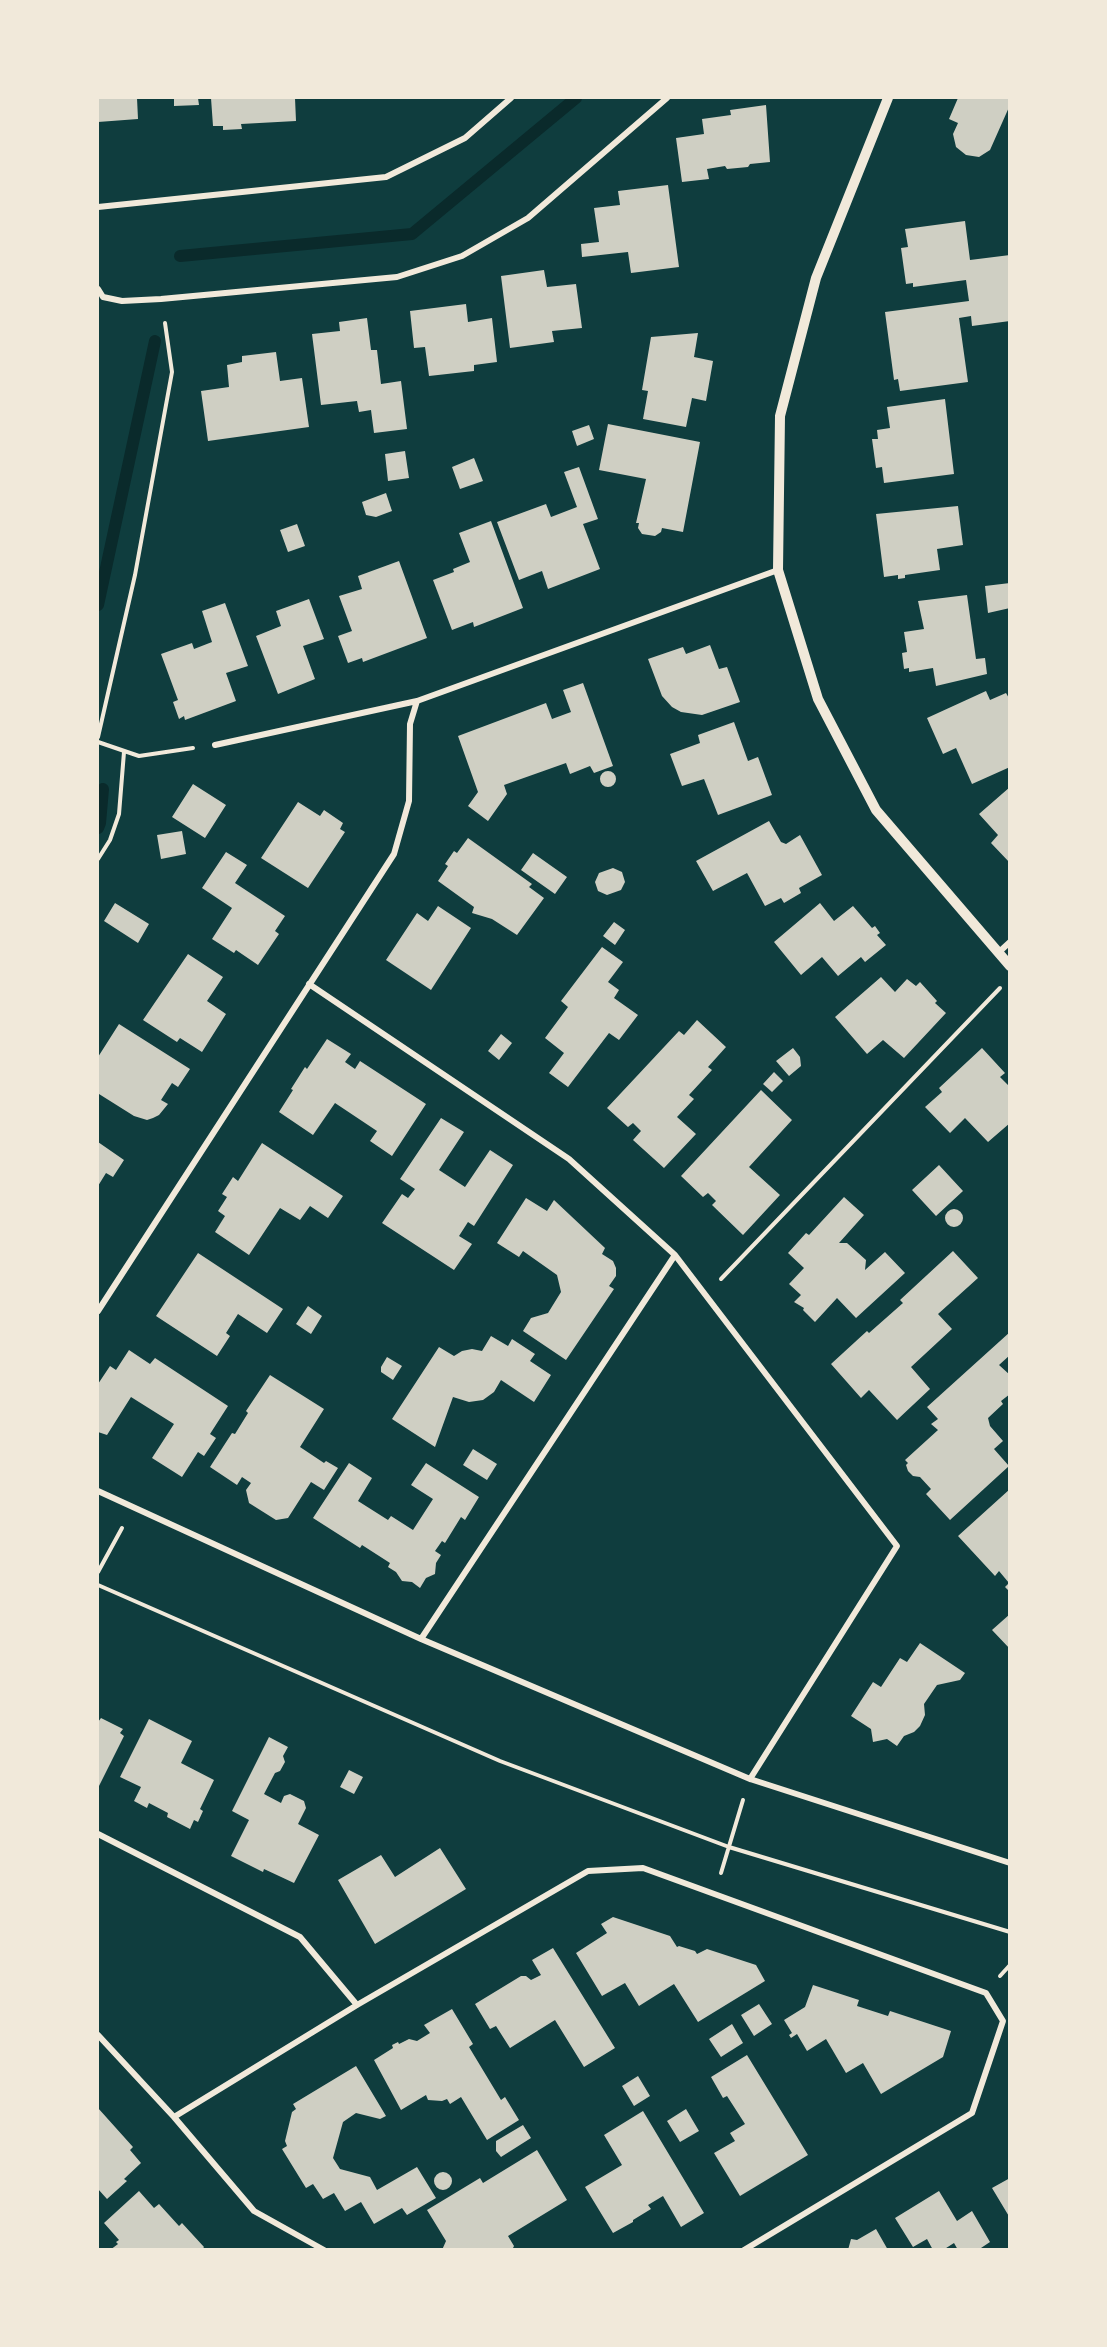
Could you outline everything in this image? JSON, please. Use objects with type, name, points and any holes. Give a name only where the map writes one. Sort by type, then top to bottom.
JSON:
[{"type":"street","points":[[98,207],[386,177],[465,138],[510,98]]},
{"type":"street","points":[[98,289],[103,297],[122,301],[161,299],[397,277],[462,256],[528,218],[667,98]]},
{"type":"street","points":[[888,98],[816,278],[780,416],[778,570],[818,699],[876,810],[1010,966]]},
{"type":"street","points":[[215,745],[417,701],[778,570]]},
{"type":"street","points":[[98,1311],[394,854],[409,801],[410,724],[417,701]]},
{"type":"street","points":[[998,953],[1010,942]]},
{"type":"street","points":[[309,984],[569,1159],[675,1255],[897,1546],[750,1779]]},
{"type":"street","points":[[421,1639],[675,1255]]},
{"type":"street","points":[[98,1491],[421,1639],[750,1779],[1010,1863]]},
{"type":"street","points":[[98,1834],[300,1937],[357,2004]]},
{"type":"street","points":[[174,2117],[357,2004],[588,1871],[643,1868],[986,1993],[1004,2021],[972,2112],[744,2250]]},
{"type":"street","points":[[98,2035],[174,2117],[254,2211],[324,2250]]},
{"type":"path","points":[[98,737],[135,575],[172,372],[161,299]]},
{"type":"path","points":[[98,742],[139,756],[215,745]]},
{"type":"path","points":[[98,859],[110,840],[119,814],[124,752]]},
{"type":"path","points":[[706,1295],[1001,987]]},
{"type":"path","points":[[98,1572],[133,1508]]},
{"type":"path","points":[[98,1585],[500,1761],[729,1847],[1010,1932]]},
{"type":"path","points":[[714,1894],[750,1779]]},
{"type":"building","points":[[98,98],[137,98],[138,119],[98,122]]},
{"type":"building","points":[[174,98],[198,98],[199,105],[174,106]]},
{"type":"building","points":[[211,98],[295,98],[296,121],[241,124],[242,129],[223,130],[223,126],[213,126]]},
{"type":"building","points":[[958,98],[1010,98],[1010,105],[990,150],[979,157],[966,155],[956,147],[953,134],[958,123],[949,119]]},
{"type":"building","points":[[766,105],[770,162],[750,164],[748,167],[727,169],[725,166],[707,169],[709,179],[682,182],[676,138],[704,134],[702,119],[731,115],[730,110]]},
{"type":"building","points":[[668,185],[679,267],[631,273],[628,252],[582,257],[581,244],[599,242],[594,208],[620,205],[618,191]]},
{"type":"building","points":[[965,221],[970,260],[1010,255],[1010,321],[972,326],[971,316],[959,318],[968,382],[900,391],[898,379],[894,380],[885,312],[969,301],[966,280],[913,287],[913,283],[906,284],[901,248],[908,247],[905,229]]},
{"type":"building","points":[[544,270],[547,287],[576,284],[582,328],[552,331],[554,342],[510,348],[501,276]]},
{"type":"building","points":[[466,304],[468,322],[492,318],[497,362],[474,365],[474,371],[429,376],[425,347],[414,348],[410,311]]},
{"type":"building","points":[[367,318],[371,350],[377,350],[381,384],[401,381],[407,429],[374,433],[371,410],[359,412],[357,401],[321,405],[312,334],[340,331],[339,322]]},
{"type":"building","points":[[698,333],[694,357],[713,361],[706,401],[692,398],[686,427],[643,419],[648,391],[642,390],[651,337]]},
{"type":"building","points":[[276,352],[280,381],[302,378],[309,427],[208,441],[201,391],[229,387],[227,365],[242,362],[242,356]]},
{"type":"building","points":[[945,399],[954,474],[884,483],[882,467],[876,468],[872,439],[878,439],[877,430],[890,428],[887,407]]},
{"type":"building","points":[[608,424],[700,442],[683,532],[662,528],[661,532],[655,536],[642,534],[638,528],[639,523],[636,523],[646,479],[599,470]]},
{"type":"building","points":[[589,425],[594,439],[577,446],[572,431]]},
{"type":"building","points":[[405,451],[409,478],[388,481],[385,454]]},
{"type":"building","points":[[474,458],[483,481],[460,489],[452,467]]},
{"type":"building","points":[[579,467],[598,519],[583,524],[600,569],[548,589],[542,571],[519,580],[497,522],[546,504],[551,517],[577,507],[564,472]]},
{"type":"building","points":[[386,493],[392,511],[376,517],[366,515],[362,502]]},
{"type":"building","points":[[958,506],[963,545],[937,549],[940,570],[905,575],[905,578],[898,579],[898,575],[884,577],[876,514]]},
{"type":"building","points":[[491,521],[523,608],[474,627],[473,622],[452,630],[433,580],[454,572],[453,569],[470,562],[459,533]]},
{"type":"building","points":[[297,524],[305,546],[288,552],[280,530]]},
{"type":"building","points":[[399,561],[427,638],[363,662],[362,658],[348,663],[338,636],[352,631],[339,596],[362,589],[358,576]]},
{"type":"building","points":[[1010,583],[1010,608],[988,613],[985,586]]},
{"type":"building","points":[[967,595],[976,659],[985,658],[987,674],[936,686],[933,668],[909,672],[909,668],[904,669],[902,653],[907,652],[904,632],[924,629],[918,601]]},
{"type":"building","points":[[309,599],[324,639],[303,646],[315,679],[278,694],[256,636],[281,626],[276,611]]},
{"type":"building","points":[[225,603],[248,666],[226,673],[236,701],[185,720],[184,716],[179,719],[173,702],[178,700],[161,654],[192,643],[194,649],[212,642],[202,611]]},
{"type":"building","points":[[710,645],[719,669],[727,667],[740,702],[702,715],[681,712],[672,707],[662,696],[648,659],[683,647],[686,654]]},
{"type":"building","points":[[583,683],[613,766],[594,773],[590,766],[570,774],[566,763],[504,785],[507,794],[488,821],[468,806],[478,792],[458,736],[546,703],[552,719],[571,712],[563,690]]},
{"type":"building","points":[[986,691],[990,700],[1006,693],[1010,700],[1010,767],[972,784],[956,748],[943,754],[927,718]]},
{"type":"building","points":[[734,722],[748,761],[758,757],[772,795],[718,815],[704,779],[682,786],[670,754],[700,743],[698,735]]},
{"type":"building","points":[[608,771],[614,773],[616,779],[614,785],[608,787],[602,785],[600,779],[602,773]]},
{"type":"building","points":[[193,784],[226,805],[205,838],[172,817]]},
{"type":"building","points":[[1010,787],[1010,863],[991,843],[998,835],[979,814]]},
{"type":"building","points":[[298,802],[320,816],[324,810],[343,823],[340,829],[345,832],[308,888],[261,858]]},
{"type":"building","points":[[769,821],[781,842],[786,844],[800,835],[822,875],[799,888],[801,893],[784,903],[781,898],[765,906],[747,873],[713,891],[696,861]]},
{"type":"building","points":[[182,831],[186,854],[161,859],[157,835]]},
{"type":"building","points":[[468,838],[532,884],[529,887],[544,898],[517,935],[492,919],[472,913],[474,907],[438,881],[448,866],[445,864],[454,851],[457,853]]},
{"type":"building","points":[[226,852],[247,865],[235,883],[285,916],[275,931],[279,934],[258,965],[236,950],[234,953],[212,939],[232,908],[202,888]]},
{"type":"building","points":[[533,853],[567,877],[555,894],[521,870]]},
{"type":"building","points":[[613,868],[622,872],[625,882],[621,890],[607,895],[598,891],[595,882],[599,873]]},
{"type":"building","points":[[115,903],[149,924],[138,943],[104,921]]},
{"type":"building","points":[[820,903],[834,921],[853,906],[872,928],[875,926],[880,933],[877,935],[886,945],[865,962],[861,957],[838,976],[822,957],[801,975],[774,942]]},
{"type":"building","points":[[438,906],[471,928],[431,990],[386,960],[417,913],[428,921]]},
{"type":"building","points":[[614,922],[625,930],[615,945],[603,936]]},
{"type":"building","points":[[602,947],[623,962],[608,982],[619,990],[614,998],[638,1015],[619,1040],[609,1033],[568,1087],[549,1073],[564,1053],[545,1038],[568,1007],[561,1001]]},
{"type":"building","points":[[188,954],[223,977],[207,1001],[226,1014],[202,1052],[180,1038],[177,1042],[143,1020]]},
{"type":"building","points":[[881,977],[895,992],[907,979],[916,986],[920,982],[937,1001],[935,1003],[946,1013],[904,1058],[883,1040],[867,1054],[835,1017]]},
{"type":"building","points":[[697,1020],[726,1047],[708,1067],[712,1070],[689,1095],[694,1099],[677,1117],[696,1134],[664,1168],[633,1140],[641,1131],[633,1123],[628,1127],[607,1108],[679,1031],[684,1035]]},
{"type":"building","points":[[119,1024],[190,1069],[178,1087],[172,1083],[161,1100],[168,1104],[159,1115],[147,1120],[134,1116],[99,1094],[98,1057]]},
{"type":"building","points":[[501,1034],[512,1043],[499,1060],[488,1051]]},
{"type":"building","points":[[327,1039],[351,1054],[345,1062],[355,1069],[360,1061],[426,1104],[392,1156],[370,1141],[377,1131],[335,1103],[313,1135],[279,1112],[305,1067],[307,1069]]},
{"type":"building","points":[[793,1048],[800,1057],[801,1066],[789,1076],[776,1061]]},
{"type":"building","points":[[982,1048],[1005,1073],[1000,1077],[1010,1087],[1010,1123],[988,1142],[965,1118],[950,1133],[925,1107],[942,1092],[939,1088]]},
{"type":"building","points":[[774,1072],[783,1081],[772,1092],[763,1084]]},
{"type":"building","points":[[761,1090],[792,1120],[749,1167],[780,1195],[743,1235],[712,1205],[716,1201],[708,1193],[703,1197],[681,1176]]},
{"type":"building","points":[[441,1118],[464,1132],[439,1170],[465,1187],[490,1150],[513,1165],[474,1226],[468,1222],[459,1236],[472,1244],[454,1270],[382,1223],[402,1194],[408,1198],[415,1189],[400,1179]]},
{"type":"building","points":[[98,1142],[124,1160],[113,1177],[106,1173],[98,1186]]},
{"type":"building","points":[[262,1143],[343,1196],[328,1218],[310,1206],[300,1220],[280,1208],[249,1255],[215,1232],[225,1216],[218,1211],[227,1197],[222,1194],[233,1177],[238,1181]]},
{"type":"building","points":[[939,1165],[963,1191],[936,1216],[912,1190]]},
{"type":"building","points":[[844,1197],[864,1215],[839,1243],[847,1243],[866,1260],[865,1270],[885,1252],[905,1273],[856,1318],[837,1298],[815,1322],[803,1310],[804,1308],[794,1302],[801,1295],[789,1284],[804,1268],[788,1253],[806,1233],[809,1235]]},
{"type":"building","points":[[526,1198],[547,1211],[554,1200],[605,1248],[602,1254],[613,1261],[616,1268],[616,1276],[609,1286],[614,1289],[566,1360],[523,1331],[531,1318],[548,1313],[561,1292],[557,1275],[523,1251],[519,1257],[497,1243]]},
{"type":"building","points":[[954,1209],[960,1212],[963,1218],[960,1224],[954,1227],[948,1224],[945,1218],[948,1212]]},
{"type":"building","points":[[953,1251],[978,1278],[938,1314],[952,1329],[911,1367],[930,1389],[897,1420],[869,1390],[861,1398],[831,1364],[867,1331],[869,1333],[903,1303],[900,1300]]},
{"type":"building","points":[[198,1253],[283,1309],[267,1333],[238,1314],[226,1333],[230,1336],[217,1356],[156,1316]]},
{"type":"building","points":[[308,1306],[322,1316],[311,1334],[296,1324]]},
{"type":"building","points":[[1010,1332],[1010,1355],[999,1365],[1010,1375],[1010,1394],[1001,1401],[1003,1404],[988,1418],[990,1426],[1003,1441],[994,1449],[1009,1466],[950,1520],[926,1494],[931,1489],[920,1477],[913,1476],[908,1471],[906,1465],[908,1463],[905,1460],[938,1430],[931,1424],[938,1419],[927,1407]]},
{"type":"building","points":[[491,1336],[508,1346],[512,1339],[535,1354],[530,1361],[551,1375],[534,1402],[501,1380],[494,1392],[483,1400],[469,1402],[453,1397],[435,1447],[392,1419],[439,1347],[454,1356],[472,1349],[482,1351]]},
{"type":"building","points":[[129,1350],[150,1364],[155,1358],[228,1406],[210,1434],[216,1438],[204,1456],[198,1452],[182,1477],[152,1458],[174,1424],[131,1397],[107,1435],[98,1432],[98,1384],[110,1366],[116,1370]]},
{"type":"building","points":[[387,1357],[402,1366],[393,1380],[381,1372],[381,1367]]},
{"type":"building","points":[[270,1375],[324,1409],[300,1447],[324,1463],[326,1461],[338,1468],[324,1490],[311,1482],[288,1518],[276,1520],[249,1503],[246,1490],[251,1483],[242,1477],[237,1485],[210,1467],[232,1433],[235,1434],[248,1413],[246,1411]]},
{"type":"building","points":[[473,1449],[497,1464],[487,1480],[463,1465]]},
{"type":"building","points":[[349,1463],[372,1478],[358,1501],[388,1520],[391,1516],[413,1530],[433,1499],[411,1485],[426,1463],[479,1497],[465,1520],[461,1517],[445,1543],[442,1541],[435,1551],[441,1555],[436,1563],[435,1574],[426,1578],[420,1588],[412,1582],[402,1581],[396,1572],[388,1567],[390,1563],[362,1545],[360,1548],[313,1518]]},
{"type":"building","points":[[1010,1489],[1010,1592],[1005,1587],[1009,1583],[999,1571],[995,1576],[958,1536]]},
{"type":"building","points":[[1010,1614],[1010,1649],[992,1630]]},
{"type":"building","points":[[920,1643],[965,1673],[960,1680],[937,1685],[924,1704],[925,1715],[920,1726],[914,1732],[904,1736],[897,1746],[887,1739],[873,1742],[871,1729],[851,1716],[873,1682],[881,1687],[900,1658],[907,1662]]},
{"type":"building","points":[[101,1718],[123,1729],[120,1733],[124,1736],[98,1788],[98,1722]]},
{"type":"building","points":[[149,1719],[192,1741],[181,1763],[214,1780],[200,1809],[203,1811],[198,1822],[194,1820],[190,1829],[167,1817],[168,1813],[149,1803],[147,1808],[134,1801],[141,1787],[120,1777]]},
{"type":"building","points":[[269,1737],[288,1747],[283,1756],[285,1762],[280,1771],[275,1773],[264,1794],[281,1803],[284,1796],[290,1794],[304,1801],[306,1808],[298,1824],[319,1835],[294,1883],[264,1869],[263,1872],[231,1856],[249,1820],[232,1811]]},
{"type":"building","points":[[349,1770],[363,1777],[354,1794],[340,1787]]},
{"type":"building","points":[[440,1848],[466,1889],[375,1944],[338,1880],[381,1855],[395,1877]]},
{"type":"building","points":[[613,1917],[670,1936],[677,1947],[695,1951],[697,1954],[707,1949],[756,1965],[765,1981],[698,2022],[674,1984],[639,2006],[625,1983],[602,1996],[576,1953],[607,1933],[601,1924]]},
{"type":"building","points":[[553,1948],[615,2048],[584,2067],[555,2020],[510,2048],[496,2026],[490,2029],[475,2004],[521,1976],[526,1976],[531,1980],[541,1975],[532,1960]]},
{"type":"building","points":[[813,1985],[859,2000],[857,2006],[888,2016],[890,2011],[951,2031],[943,2057],[881,2094],[863,2063],[846,2073],[826,2039],[807,2051],[797,2034],[791,2038],[789,2035],[792,2033],[784,2020],[805,2007]]},
{"type":"building","points":[[759,2004],[772,2024],[754,2036],[741,2015]]},
{"type":"building","points":[[452,2009],[473,2044],[469,2047],[501,2100],[505,2097],[519,2120],[487,2140],[461,2097],[450,2104],[447,2099],[428,2100],[426,2095],[401,2110],[374,2060],[398,2042],[399,2044],[409,2039],[417,2041],[430,2033],[424,2025]]},
{"type":"building","points":[[732,2024],[743,2043],[721,2057],[709,2039]]},
{"type":"building","points":[[747,2055],[808,2155],[740,2196],[714,2153],[735,2141],[730,2133],[745,2124],[727,2096],[723,2098],[711,2077]]},
{"type":"building","points":[[356,2066],[386,2116],[380,2119],[356,2113],[343,2122],[333,2158],[340,2169],[370,2177],[377,2190],[417,2167],[436,2198],[407,2215],[402,2208],[374,2224],[361,2202],[345,2211],[334,2193],[323,2199],[313,2184],[306,2188],[282,2149],[287,2146],[285,2141],[292,2112],[296,2109],[293,2104]]},
{"type":"building","points":[[638,2076],[650,2096],[634,2106],[622,2086]]},
{"type":"building","points":[[98,2108],[133,2147],[130,2150],[141,2163],[124,2179],[127,2181],[107,2199],[98,2189]]},
{"type":"building","points":[[686,2109],[699,2131],[680,2142],[667,2121]]},
{"type":"building","points":[[643,2111],[704,2213],[681,2227],[663,2196],[648,2205],[651,2209],[613,2233],[585,2187],[622,2165],[604,2135]]},
{"type":"building","points":[[523,2125],[531,2138],[501,2157],[496,2151],[496,2141]]},
{"type":"building","points":[[537,2150],[567,2200],[508,2236],[514,2246],[512,2250],[442,2250],[446,2241],[427,2210],[480,2178],[483,2183]]},
{"type":"building","points":[[443,2172],[449,2175],[452,2181],[449,2187],[443,2190],[437,2187],[434,2181],[437,2175]]},
{"type":"building","points":[[1010,2178],[1010,2218],[992,2188]]},
{"type":"building","points":[[139,2191],[154,2208],[159,2204],[179,2226],[182,2223],[204,2247],[202,2250],[110,2250],[118,2244],[116,2242],[119,2240],[104,2223]]},
{"type":"building","points":[[939,2191],[957,2221],[972,2211],[990,2242],[978,2250],[958,2250],[954,2243],[943,2250],[933,2250],[927,2239],[913,2247],[895,2218]]},
{"type":"building","points":[[876,2229],[888,2250],[848,2250],[851,2239],[857,2240]]},
{"type":"waterway","points":[[180,256],[412,234],[576,98]]},
{"type":"waterway","points":[[98,605],[155,341]]},
{"type":"waterway","points":[[98,828],[103,789]]}]
